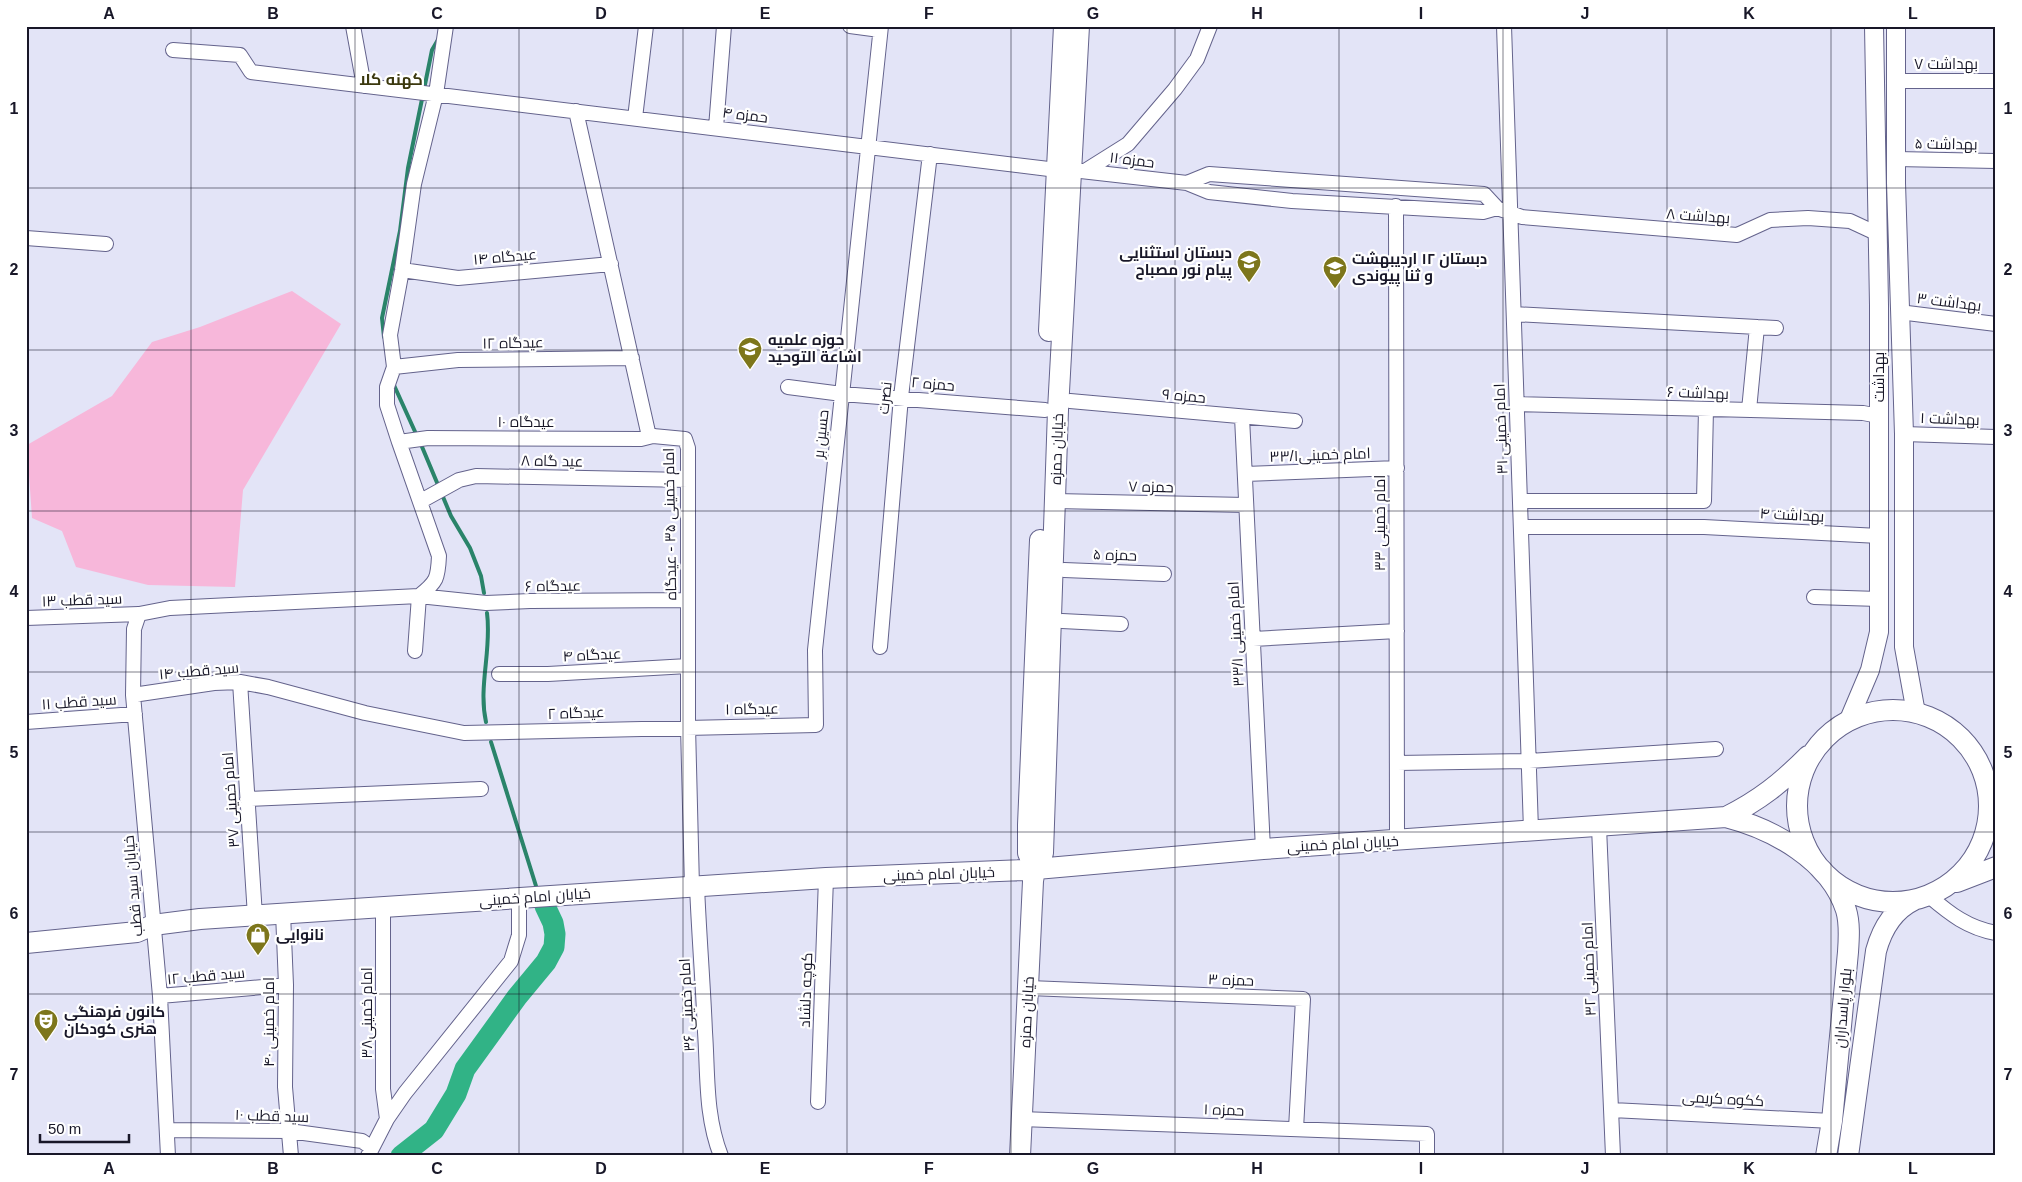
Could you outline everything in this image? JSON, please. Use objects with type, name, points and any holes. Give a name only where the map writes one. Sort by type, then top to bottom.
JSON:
[{"type":"main road","name":"خیابان حمزه","points":[[1064,26],[1071,170]]},
{"type":"main road","name":"خیابان حمزه","points":[[1020,1156],[1034,869],[1028,853],[1028,825],[1058,407],[1079,26]]},
{"type":"main road","name":"خیابان حمزه","points":[[1034,869],[1043,853],[1058,407]]},
{"type":"main road","points":[[1726,817],[1760,800],[1776,788],[1822,742],[1848,722],[1870,713],[1884,711],[1916,713],[1945,725],[1969,746],[1984,774],[1993,808],[1985,838],[1969,866],[1929,895]]},
{"type":"main road","points":[[1819,868],[1805,845],[1798,819],[1798,792],[1806,765],[1822,742]]},
{"type":"main road","name":"خیابان امام خمینی","points":[[26,929],[137,921],[152,925],[283,913],[826,878],[1034,869],[1263,848],[1397,841],[1726,817]]},
{"type":"main road","points":[[1726,817],[1746,822],[1785,841],[1839,886],[1862,897],[1888,902],[1929,895],[1996,867]]},
{"type":"main road","name":"بلوار پاسداران","points":[[1819,868],[1835,888],[1846,910],[1849,937],[1832,1121],[1826,1156]]},
{"type":"main road","name":"بلوار پاسداران","points":[[1848,1156],[1876,951],[1884,929],[1901,906],[1929,895]]},
{"type":"main road","name":"خیابان امام خمینی","points":[[26,942],[137,932],[152,925]]},
{"type":"street","points":[[353,26],[364,86]]},
{"type":"street","points":[[415,651],[419,596],[433,585],[438,576],[439,556],[399,442],[388,404],[386,388],[394,368],[390,335],[402,270],[428,93],[446,26]]},
{"type":"street","points":[[635,118],[646,26]]},
{"type":"street","points":[[716,128],[724,26]]},
{"type":"street","points":[[850,26],[881,28]]},
{"type":"street","points":[[1071,170],[1128,144],[1175,89],[1197,59],[1210,26]]},
{"type":"street","name":"امام خمینی ۳۱","points":[[1504,26],[1504,210],[1514,314],[1531,830]]},
{"type":"street","name":"بهداشت","points":[[1848,722],[1870,670],[1878,632],[1880,542],[1879,305],[1874,26]]},
{"type":"street","name":"بهداشت","points":[[1896,26],[1896,159],[1904,434],[1904,646],[1916,713]]},
{"type":"street","name":"حسین بر","points":[[816,725],[815,650],[881,28]]},
{"type":"street","name":"حمزه ۴","points":[[173,50],[240,55],[251,72],[1071,170]]},
{"type":"street","name":"بهداشت ۷","points":[[1897,81],[1996,81]]},
{"type":"street","name":"امام خمینی ۳۵ - عیدگاه","points":[[576,111],[648,432],[653,436],[685,439],[688,448],[688,726],[695,887]]},
{"type":"street","name":"نصرت","points":[[880,647],[901,398],[930,154]]},
{"type":"street","name":"بهداشت ۵","points":[[1896,159],[1996,161]]},
{"type":"street","name":"حمزه ۱۱","points":[[1071,170],[1187,183]]},
{"type":"street","points":[[1187,183],[1209,174],[1484,194],[1504,210]]},
{"type":"street","points":[[1187,183],[1209,192],[1292,200],[1483,212],[1504,210]]},
{"type":"street","name":"امام خمینی ۳۳","points":[[1396,206],[1397,841]]},
{"type":"street","name":"بهداشت ۸","points":[[1504,210],[1522,217],[1736,235],[1770,220],[1808,218],[1850,221],[1878,234]]},
{"type":"street","points":[[26,238],[106,244]]},
{"type":"street","name":"عیدگاه ۱۴","points":[[402,270],[458,278],[611,264]]},
{"type":"street","points":[[1879,305],[1899,309]]},
{"type":"street","name":"بهداشت ۳","points":[[1899,309],[1996,324]]},
{"type":"street","points":[[1514,314],[1776,328]]},
{"type":"street","points":[[1749,410],[1757,327]]},
{"type":"street","name":"عیدگاه ۱۲","points":[[394,368],[458,360],[632,358]]},
{"type":"street","name":"حمزه ۲","points":[[788,387],[842,394],[1058,407]]},
{"type":"street","name":"بهداشت ۶","points":[[1516,404],[1863,413],[1879,416]]},
{"type":"street","name":"حمزه ۹","points":[[1058,407],[1295,421]]},
{"type":"street","points":[[1520,500],[1704,501],[1706,409]]},
{"type":"street","name":"امام خمینی ۳۳/۱","points":[[1242,417],[1263,848]]},
{"type":"street","name":"بهداشت ۱","points":[[1904,434],[1996,437]]},
{"type":"street","name":"عیدگاه ۱۰","points":[[399,442],[428,438],[642,439],[653,436]]},
{"type":"street","name":"امام خمینی۳۳/۱","points":[[1245,474],[1397,468]]},
{"type":"street","name":"عید گاه ۸","points":[[421,501],[459,480],[476,476],[688,480]]},
{"type":"street","name":"حمزه ۷","points":[[1055,501],[1246,505]]},
{"type":"street","name":"بهداشت ۴","points":[[1521,527],[1704,527],[1880,542]]},
{"type":"street","points":[[1880,542],[1905,546]]},
{"type":"street","name":"حمزه ۵","points":[[1064,570],[1164,574]]},
{"type":"street","name":"عیدگاه ۶","points":[[138,614],[170,608],[419,596],[486,603],[688,600]]},
{"type":"street","points":[[1814,596],[1879,599]]},
{"type":"street","name":"سید قطب ۱۳","points":[[26,618],[138,614]]},
{"type":"street","name":"خیابان سید قطب","points":[[138,614],[134,629],[134,714],[160,996],[168,1156]]},
{"type":"street","points":[[1062,621],[1120,624]]},
{"type":"street","points":[[1253,639],[1397,631]]},
{"type":"street","name":"عیدگاه ۴","points":[[499,674],[548,674],[688,666]]},
{"type":"street","name":"سید قطب ۱۴","points":[[133,695],[240,682],[268,687],[365,713],[464,733]]},
{"type":"street","name":"امام خمینی ۳۷","points":[[240,682],[255,916]]},
{"type":"street","name":"سید قطب ۱۱","points":[[26,722],[134,714]]},
{"type":"street","name":"عیدگاه ۱","points":[[688,726],[816,725]]},
{"type":"street","name":"عیدگاه ۲","points":[[464,733],[688,726]]},
{"type":"street","points":[[1397,763],[1529,761],[1716,749]]},
{"type":"street","points":[[247,799],[481,789]]},
{"type":"street","name":"امام خمینی ۳۲","points":[[1600,827],[1613,1156]]},
{"type":"street","name":"کوچه دلشاد","points":[[818,1102],[826,878]]},
{"type":"street","name":"امام خمینی ۳۶","points":[[695,887],[706,1034],[706,1091],[711,1121],[721,1156]]},
{"type":"street","points":[[1929,895],[1961,920],[1978,930],[1996,933]]},
{"type":"street","points":[[370,1152],[387,1119],[511,961],[520,935],[519,898]]},
{"type":"street","name":"امام خمینی۳۸","points":[[383,908],[383,1089],[387,1119]]},
{"type":"street","name":"امام خمینی ۴۰","points":[[283,913],[286,985],[285,1087],[291,1156]]},
{"type":"street","name":"سید قطب ۱۲","points":[[160,996],[286,985]]},
{"type":"street","name":"حمزه ۳","points":[[1028,988],[1303,999],[1296,1129]]},
{"type":"street","name":"ککوه کریمی","points":[[1612,1110],[1832,1121]]},
{"type":"street","name":"حمزه ۱","points":[[1021,1119],[1426,1134],[1427,1156]]},
{"type":"street","name":"سید قطب ۱۰","points":[[167,1130],[289,1131],[362,1141],[370,1152]]},
{"type":"shaded area","points":[[292,291],[341,324],[243,490],[235,587],[148,585],[76,567],[62,531],[32,518],[27,445],[112,396],[152,342],[200,327]]},
{"type":"waterway","points":[[384,337],[382,318],[400,231],[408,168],[432,50],[439,38]]},
{"type":"waterway","points":[[393,383],[417,436]]},
{"type":"waterway","points":[[420,442],[451,516],[470,548],[481,576],[484,593]]},
{"type":"waterway","points":[[486,722],[483,695],[488,641],[487,613]]},
{"type":"waterway","points":[[491,742],[536,886]]},
{"type":"waterway","points":[[401,1156],[434,1130],[456,1094],[465,1069],[517,997],[546,962],[554,947],[555,934],[553,923],[545,906]]},
{"type":"place","name":"دبستان استثنایی پیام نور مصباح","points":[[1249,283]]},
{"type":"place","name":"دبستان ۱۲ اردیبهشت و ثنا پیوندی","points":[[1335,289]]},
{"type":"place","name":"حوزه علمیه اشاعة التوحید","points":[[750,370]]},
{"type":"place","name":"نانوایی","points":[[258,956]]},
{"type":"place","name":"کانون فرهنگی هنری کودکان","points":[[46,1042]]},
{"type":"district","name":"کهنه کلا","points":[[391,79]]}]
